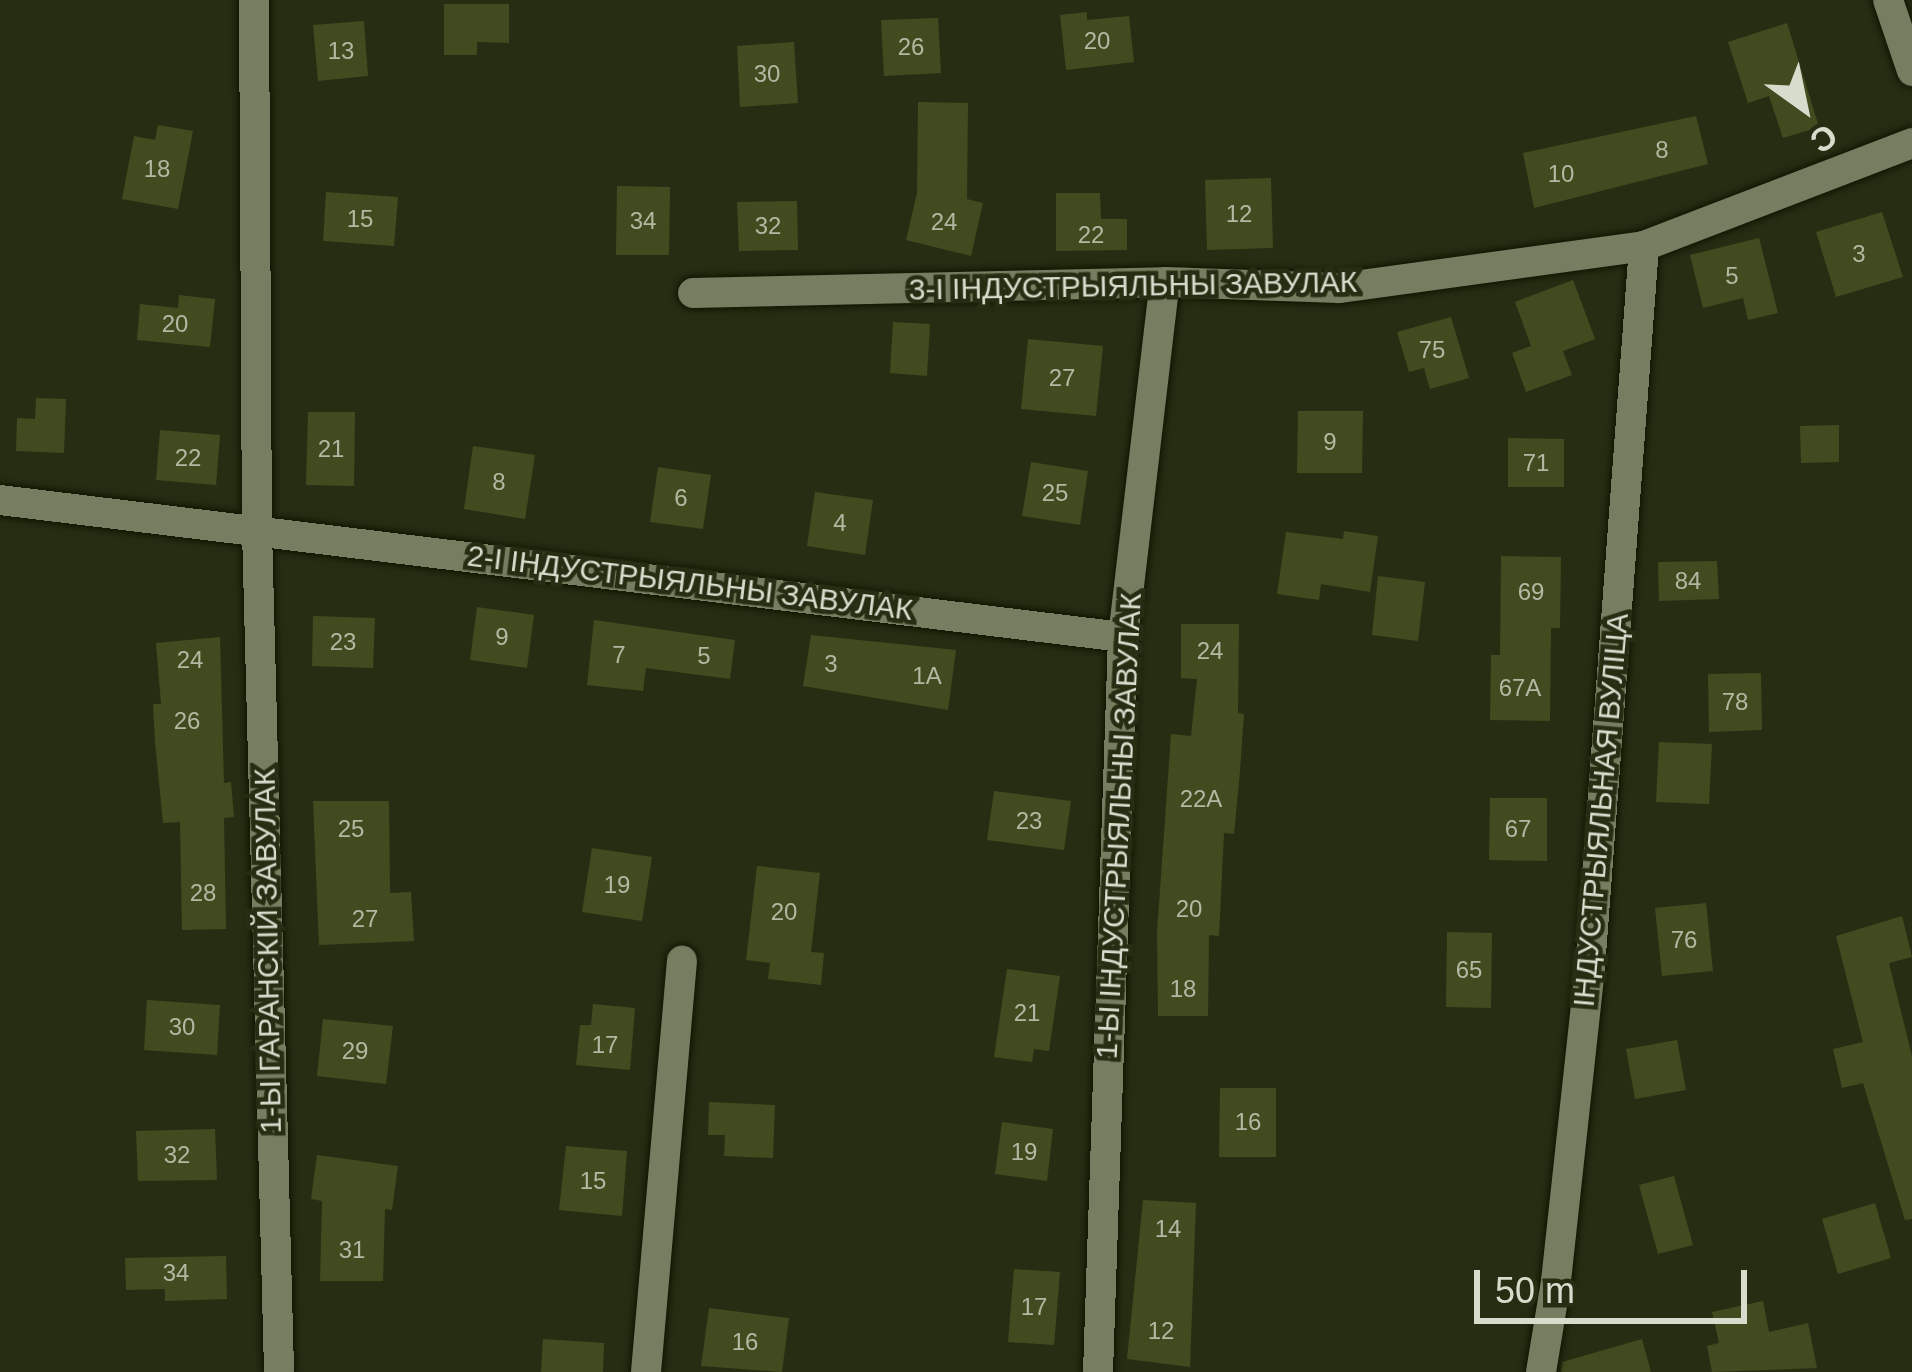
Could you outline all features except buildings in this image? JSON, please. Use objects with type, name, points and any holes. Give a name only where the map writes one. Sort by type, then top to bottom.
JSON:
[{"type":"street","name":"1-Ы ГАРАНСКІЙ ЗАВУЛАК","points":[[254,0],[256,530],[279,1372]]},
{"type":"street","points":[[1888,0],[1912,71]]},
{"type":"street","name":"3-І ІНДУСТРЫЯЛЬНЫ ЗАВУЛАК","points":[[693,293],[1165,282],[1339,288],[1644,246],[1912,143]]},
{"type":"street","name":"ІНДУСТРЫЯЛЬНАЯ ВУЛІЦА","points":[[1540,1372],[1556,1281],[1590,968],[1644,246]]},
{"type":"street","name":"1-Ы ІНДУСТРЫЯЛЬНЫ ЗАВУЛАК","points":[[1098,1372],[1124,637],[1165,282]]},
{"type":"street","points":[[0,500],[256,530]]},
{"type":"street","name":"2-І ІНДУСТРЫЯЛЬНЫ ЗАВУЛАК","points":[[256,530],[1124,637]]},
{"type":"street","points":[[646,1372],[682,961]]}]
